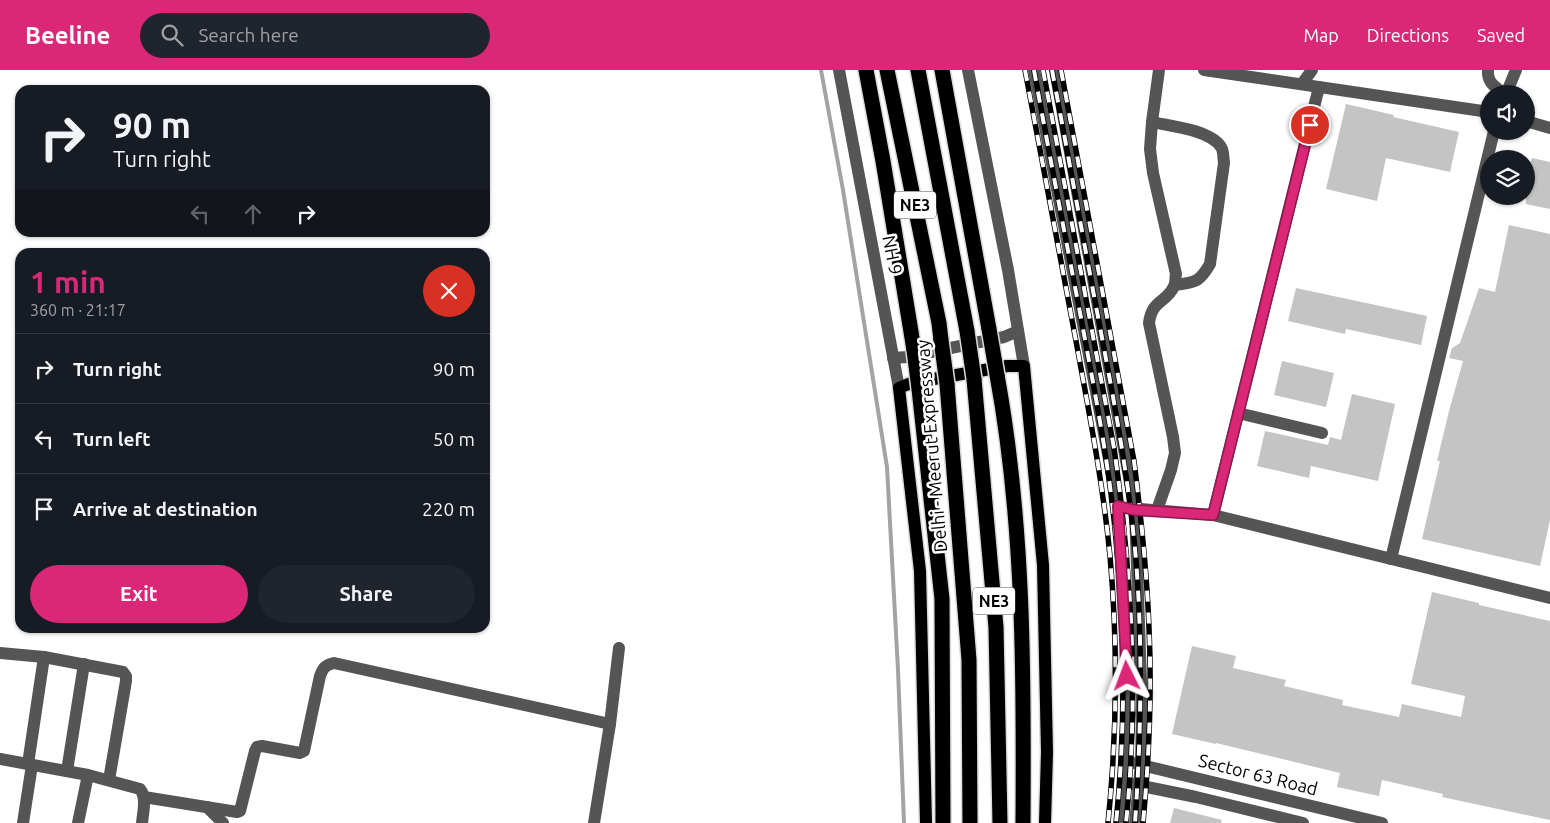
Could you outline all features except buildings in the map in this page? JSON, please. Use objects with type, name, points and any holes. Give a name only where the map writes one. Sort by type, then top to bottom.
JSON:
[{"type":"highway","points":[[866,70],[914,350],[942,599],[943,823]]},
{"type":"highway","name":"Delhi - Meerut Expressway","points":[[887,70],[937,314],[947,384],[970,660],[970,823]]},
{"type":"highway","name":"NE3","points":[[918,70],[974,379],[996,627],[1000,823]]},
{"type":"highway","points":[[942,70],[1006,425],[1019,569],[1024,703],[1023,823]]},
{"type":"main road","points":[[926,823],[920,571],[899,388],[911,383],[1007,366],[1024,366],[1043,565],[1047,752],[1045,823]]},
{"type":"street","name":"NH 9","points":[[839,70],[899,388]]},
{"type":"street","points":[[968,70],[1008,270],[1024,366]]},
{"type":"street","points":[[1034,70],[1118,506],[1130,714],[1121,823]]},
{"type":"street","points":[[1055,70],[1134,510],[1142,708],[1141,764],[1135,823]]},
{"type":"street","points":[[1157,510],[1175,453],[1149,323],[1150,313],[1153,308],[1175,286],[1176,274],[1153,173],[1150,149],[1158,70]]},
{"type":"street","points":[[1204,70],[1480,111]]},
{"type":"street","points":[[1302,84],[1312,70]]},
{"type":"street","points":[[1488,70],[1488,78],[1493,85]]},
{"type":"street","points":[[1509,85],[1516,70]]},
{"type":"street","points":[[1213,515],[1319,87]]},
{"type":"street","points":[[1152,122],[1198,132],[1212,138],[1222,148],[1224,163],[1210,264],[1203,276],[1194,283],[1175,286]]},
{"type":"street","points":[[1535,124],[1550,128]]},
{"type":"street","points":[[1391,559],[1492,140]]},
{"type":"street","points":[[893,358],[907,357],[1004,337],[1018,331]]},
{"type":"street","points":[[1238,413],[1322,433]]},
{"type":"street","points":[[1118,506],[1134,510],[1213,515],[1550,598]]},
{"type":"street","points":[[594,823],[610,724],[619,648]]},
{"type":"street","points":[[0,653],[44,657],[124,672],[126,676],[109,780]]},
{"type":"street","points":[[23,823],[44,657]]},
{"type":"street","points":[[144,797],[207,808],[240,811],[257,748],[262,746],[300,753],[304,751],[320,676],[322,669],[327,664],[334,663],[610,724]]},
{"type":"street","points":[[67,771],[84,664]]},
{"type":"street","points":[[0,759],[88,775],[140,789],[144,797],[142,823]]},
{"type":"street","name":"Sector 63 Road","points":[[1126,762],[1141,764],[1382,823]]},
{"type":"street","points":[[78,823],[88,775]]},
{"type":"street","points":[[1196,797],[1200,779]]},
{"type":"street","name":"Sector 63 Road","points":[[1125,783],[1196,797],[1303,823]]},
{"type":"street","points":[[207,808],[223,823]]},
{"type":"waterway","points":[[821,70],[843,190],[887,467],[904,823]]},
{"type":"railway","points":[[1025,70],[1091,421],[1110,556],[1113,589],[1115,723],[1108,823]]},
{"type":"railway","points":[[1034,70],[1096,397],[1109,476],[1115,529],[1121,602],[1123,676],[1123,713],[1116,823]]},
{"type":"railway","points":[[1043,70],[1114,448],[1120,495],[1129,589],[1133,682],[1130,776],[1126,823]]},
{"type":"railway","points":[[1052,70],[1115,411],[1133,530],[1138,593],[1140,659],[1139,757],[1135,823]]},
{"type":"railway","points":[[1061,70],[1134,461],[1141,524],[1150,652],[1148,750],[1143,823]]},
{"type":"route","points":[[1127,676],[1118,506],[1134,510],[1213,515],[1310,125]]}]
